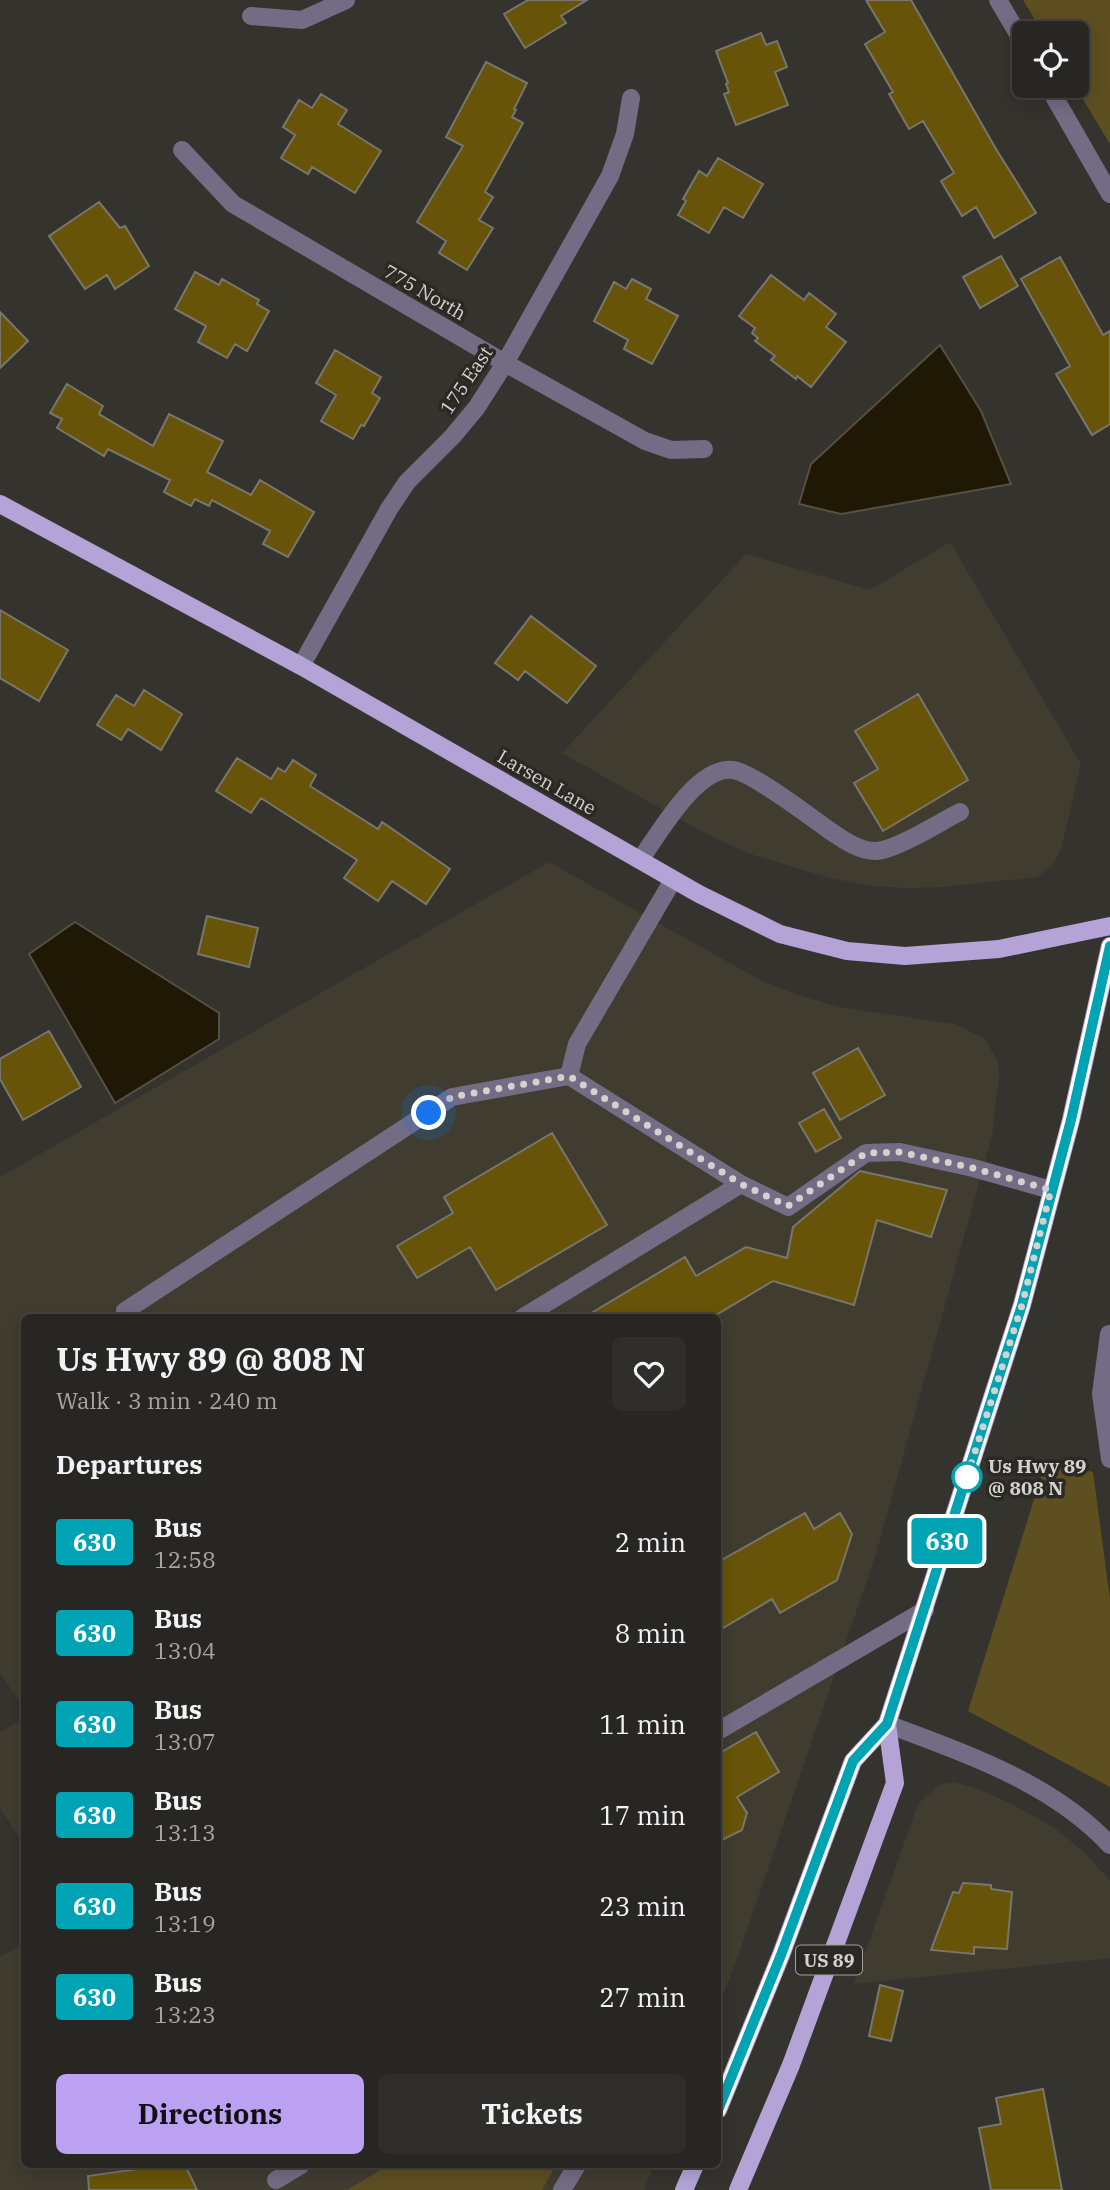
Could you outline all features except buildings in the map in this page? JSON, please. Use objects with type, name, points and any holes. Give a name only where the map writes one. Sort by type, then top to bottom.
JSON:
[{"type":"main road","name":"Larsen Lane","points":[[0,504],[300,666],[673,880],[780,934],[847,951],[905,956],[999,949],[1110,926]]},
{"type":"main road","name":"US 89","points":[[721,2103],[781,1955],[853,1761],[887,1724],[1022,1305],[1071,1120],[1110,947]]},
{"type":"main road","name":"US 89","points":[[738,2190],[791,2065],[895,1783],[887,1724]]},
{"type":"main road","points":[[684,2190],[694,2168]]},
{"type":"street","points":[[251,16],[302,20],[346,0]]},
{"type":"street","points":[[998,0],[1012,24]]},
{"type":"street","name":"175 East","points":[[300,666],[407,482],[453,436],[477,407],[505,363],[610,176],[625,134],[631,98]]},
{"type":"street","points":[[1055,98],[1110,194]]},
{"type":"street","name":"775 North","points":[[182,150],[233,204],[505,363],[645,441],[671,450],[704,449]]},
{"type":"street","points":[[640,860],[690,792],[715,772],[734,769],[758,781],[862,849],[877,850],[895,845],[960,812]]},
{"type":"street","points":[[569,1076],[578,1044],[673,880]]},
{"type":"street","points":[[126,1314],[125,1311],[452,1097],[569,1076],[741,1184],[788,1206],[866,1153],[900,1152],[973,1168],[1051,1190]]},
{"type":"street","points":[[529,1314],[741,1184]]},
{"type":"street","points":[[1109,1335],[1101,1394],[1110,1459]]},
{"type":"street","points":[[721,1729],[925,1610]]},
{"type":"street","points":[[887,1724],[960,1752],[1038,1787],[1110,1845]]},
{"type":"street","points":[[276,2178],[295,2168]]},
{"type":"street","points":[[562,2190],[575,2168]]},
{"type":"shaded area","points":[[1023,0],[1110,0],[1110,144],[1082,98],[1089,98],[1089,21],[1036,21]]},
{"type":"shaded area","points":[[940,345],[981,411],[1011,484],[841,514],[799,504],[811,464]]},
{"type":"shaded area","points":[[950,542],[1081,764],[1062,846],[1055,862],[1038,877],[906,888],[871,886],[826,877],[747,853],[695,828],[562,753],[746,554],[870,590]]},
{"type":"shaded area","points":[[549,862],[762,981],[844,1008],[955,1024],[984,1038],[998,1062],[999,1078],[992,1136],[876,1554],[721,2000],[721,1314],[21,1314],[21,1704],[0,1673],[0,1177]]},
{"type":"shaded area","points":[[75,922],[219,1013],[219,1039],[115,1103],[29,954]]},
{"type":"shaded area","points":[[1046,1461],[1093,1472],[1110,1599],[1110,1787],[968,1711]]},
{"type":"shaded area","points":[[21,1720],[21,1840],[0,1808],[0,1732]]},
{"type":"shaded area","points":[[954,1782],[978,1789],[1016,1806],[1056,1829],[1085,1853],[1110,1881],[1110,1958],[854,1984],[918,1804],[939,1785]]},
{"type":"shaded area","points":[[21,1945],[21,2168],[653,2168],[644,2190],[0,2190],[0,1957]]},
{"type":"shaded area","points":[[384,2168],[554,2168],[542,2190],[347,2190]]},
{"type":"bus line","name":"630","points":[[721,2103],[781,1955],[853,1761],[887,1724],[1022,1305],[1071,1120],[1110,946]]},
{"type":"place","name":"Us Hwy 89 @ 808 N","points":[[967,1477]]},
{"type":"route","points":[[429,1113],[452,1097],[569,1076],[741,1184],[788,1206],[866,1153],[900,1152],[973,1168],[1051,1190],[1022,1305],[965,1483],[967,1477]]}]
